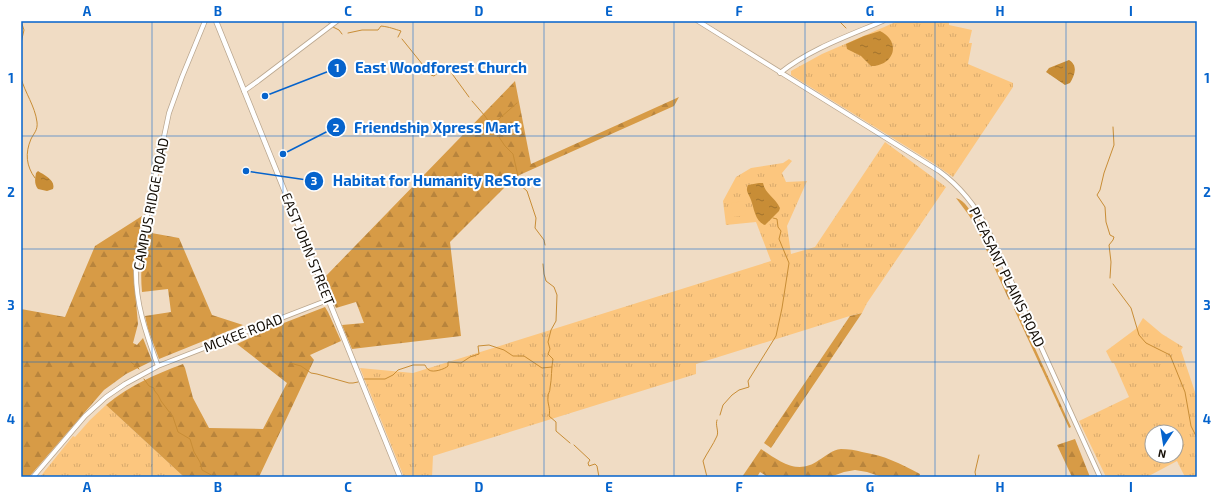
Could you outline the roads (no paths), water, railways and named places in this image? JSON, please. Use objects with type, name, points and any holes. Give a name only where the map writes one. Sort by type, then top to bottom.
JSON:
[{"type":"main road","name":"EAST JOHN STREET","points":[[216,21],[400,477]]},
{"type":"street","name":"CAMPUS RIDGE ROAD","points":[[158,366],[142,318],[137,288],[136,268],[169,113],[205,21]]},
{"type":"street","points":[[244,91],[258,82],[337,21]]},
{"type":"street","name":"PLEASANT PLAINS ROAD","points":[[698,21],[939,171],[955,184],[970,201],[988,230],[1100,477]]},
{"type":"street","points":[[780,73],[793,63],[809,54],[883,21]]},
{"type":"street","name":"MCKEE ROAD","points":[[158,366],[328,300]]},
{"type":"street","points":[[33,477],[95,406],[121,387],[158,366]]},
{"type":"water","points":[[880,31],[887,36],[893,47],[890,58],[885,62],[879,65],[871,66],[861,56],[847,49],[846,44]]},
{"type":"water","points":[[1069,60],[1075,68],[1070,83],[1065,85],[1046,72],[1049,68]]},
{"type":"water","points":[[38,171],[51,180],[53,183],[53,189],[47,191],[38,189],[35,181],[36,173]]},
{"type":"water","points":[[763,183],[766,190],[780,208],[779,211],[765,225],[757,218],[747,191],[748,185]]},
{"type":"waterway","points":[[21,21],[24,30],[21,43]]},
{"type":"waterway","points":[[839,21],[846,28]]},
{"type":"waterway","points":[[348,33],[362,30],[378,30],[381,26],[401,31],[398,37]]},
{"type":"waterway","points":[[333,27],[339,30],[342,34]]},
{"type":"waterway","points":[[402,39],[431,75],[434,76],[447,65]]},
{"type":"waterway","points":[[450,71],[469,97]]},
{"type":"waterway","points":[[21,78],[34,110],[37,122],[27,154],[28,164],[35,178]]},
{"type":"waterway","points":[[472,101],[485,116],[505,146],[513,154],[520,185],[527,191],[536,218],[535,228],[544,240],[545,245]]},
{"type":"waterway","points":[[492,125],[517,103]]},
{"type":"waterway","points":[[1110,278],[1111,262],[1109,245],[1114,237],[1110,235],[1106,222],[1105,207],[1097,195],[1100,190],[1104,173],[1114,145],[1113,127]]},
{"type":"waterway","points":[[720,415],[723,405],[732,395],[739,390],[749,387],[748,381],[776,336],[789,263],[779,239],[781,231],[778,227],[777,219],[773,218]]},
{"type":"waterway","points":[[543,264],[546,281],[554,287],[557,295],[556,321],[551,330],[548,342],[550,349],[548,354],[553,359],[551,384],[548,396],[550,411],[549,416],[556,422],[556,431],[570,443]]},
{"type":"waterway","points":[[1113,284],[1131,308],[1139,335],[1146,343],[1170,355],[1185,392],[1191,426],[1197,438],[1197,454]]},
{"type":"waterway","points":[[364,379],[385,379],[393,375],[398,370],[413,365],[425,365],[431,371],[439,370],[448,366],[448,362],[461,363],[470,357],[479,354],[478,346],[489,345],[504,350],[513,356],[524,356],[542,368],[552,367]]},
{"type":"waterway","points":[[131,362],[139,369]]},
{"type":"waterway","points":[[290,363],[301,366],[311,373],[349,383],[358,382]]},
{"type":"waterway","points":[[144,379],[149,386],[154,388],[161,401],[173,417],[178,432],[190,439],[202,470],[215,477]]},
{"type":"waterway","points":[[707,477],[703,461],[717,436],[717,420]]},
{"type":"waterway","points":[[574,445],[590,460],[588,463],[589,466],[595,464],[597,466],[599,477]]},
{"type":"waterway","points":[[976,477],[975,472],[979,455]]},
{"type":"place","name":"East Woodforest Church","points":[[265,96]]},
{"type":"place","name":"Friendship Xpress Mart","points":[[283,154]]},
{"type":"place","name":"Habitat for Humanity ReStore","points":[[246,171]]}]
